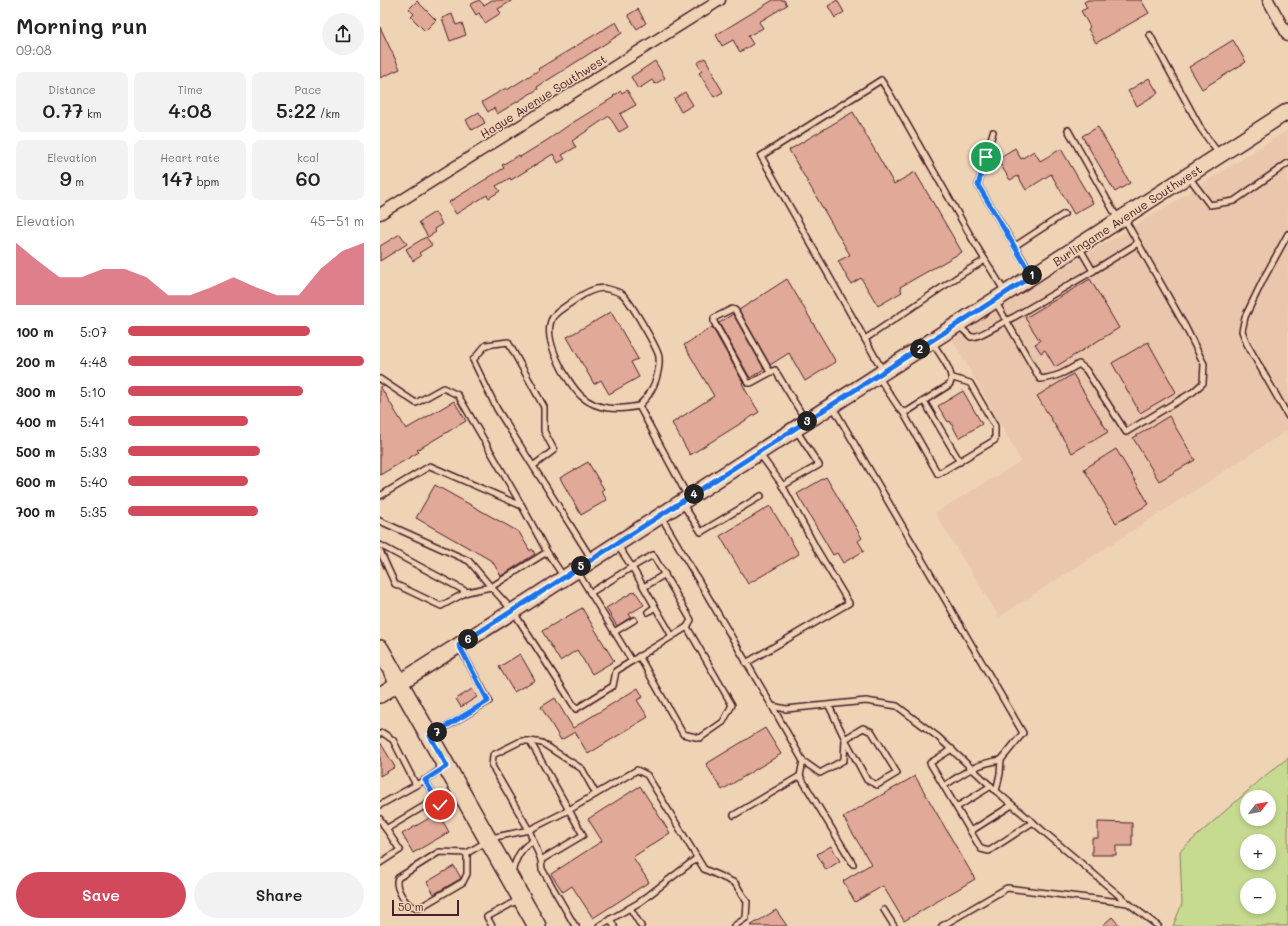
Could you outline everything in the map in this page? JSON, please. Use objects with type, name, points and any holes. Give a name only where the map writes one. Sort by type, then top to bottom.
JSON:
[{"type":"main road","points":[[380,648],[537,926]]},
{"type":"street","name":"Hague Avenue Southwest","points":[[380,214],[720,0]]},
{"type":"street","points":[[1268,0],[1288,36]]},
{"type":"street","name":"Burlingame Avenue Southwest","points":[[380,695],[801,426],[1288,111]]},
{"type":"lane","points":[[1150,36],[1201,129],[1220,155]]},
{"type":"lane","points":[[953,378],[970,383],[995,426],[995,440],[938,474],[903,412],[899,408],[865,339],[761,156],[881,80],[985,260],[1000,297],[1006,320],[1040,379],[1055,377],[1079,364],[1086,370],[1126,432],[1193,392],[1203,383],[1204,364],[1186,328],[1138,242],[1121,219],[1068,130]]},
{"type":"lane","points":[[993,132],[978,185],[1032,276]]},
{"type":"lane","points":[[1188,176],[1210,205],[1234,201],[1288,163]]},
{"type":"lane","points":[[1015,246],[1064,214]]},
{"type":"lane","points":[[1288,234],[1245,317],[1242,331],[1247,344],[1288,416]]},
{"type":"lane","points":[[958,324],[969,336],[973,338],[1014,317],[1138,242]]},
{"type":"lane","points":[[1078,246],[1093,270]]},
{"type":"lane","points":[[865,339],[985,260]]},
{"type":"lane","points":[[607,288],[623,294],[638,316],[659,356],[657,375],[650,393],[639,406],[622,409],[606,409],[588,402],[574,390],[562,369],[553,349],[549,331],[553,317],[584,294],[607,288]]},
{"type":"lane","points":[[770,372],[735,310],[732,308],[714,318],[714,322],[748,383],[750,384],[775,370],[819,464],[782,486]]},
{"type":"lane","points":[[903,412],[908,411],[952,383],[953,378],[951,372],[931,341]]},
{"type":"lane","points":[[533,466],[554,450],[544,431],[544,407],[508,342],[486,345],[473,360],[497,409],[533,466],[592,559]]},
{"type":"lane","points":[[380,379],[416,403],[443,388],[458,395],[547,552],[590,594],[632,661]]},
{"type":"lane","points":[[924,401],[960,462]]},
{"type":"lane","points":[[639,406],[700,532],[761,496]]},
{"type":"lane","points":[[832,406],[1023,733],[1001,760],[1000,774],[996,791]]},
{"type":"lane","points":[[746,663],[849,603],[816,548],[782,486],[759,452]]},
{"type":"lane","points":[[380,496],[430,466],[522,506]]},
{"type":"lane","points":[[660,515],[803,761],[820,772],[844,760],[845,739]]},
{"type":"lane","points":[[380,521],[469,561],[490,587],[513,611],[576,709],[613,686],[616,671],[687,627],[691,620],[653,555],[590,594]]},
{"type":"lane","points":[[616,544],[632,567],[672,636]]},
{"type":"lane","points":[[380,545],[468,592]]},
{"type":"lane","points":[[380,551],[395,584],[441,606],[468,592],[490,587],[547,552]]},
{"type":"lane","points":[[644,587],[665,574]]},
{"type":"lane","points":[[648,612],[655,607]]},
{"type":"lane","points":[[614,632],[634,620]]},
{"type":"lane","points":[[638,656],[683,734],[700,738],[722,722],[732,705],[687,627]]},
{"type":"lane","points":[[430,736],[488,701],[459,645]]},
{"type":"lane","points":[[772,706],[786,709],[866,702],[897,706],[952,749],[1012,805],[1128,903],[1158,926]]},
{"type":"lane","points":[[829,706],[845,739],[867,780],[877,786],[898,773],[872,732],[863,728],[845,739]]},
{"type":"lane","points":[[380,734],[383,733],[393,740],[416,785]]},
{"type":"lane","points":[[575,926],[542,869],[541,860],[529,830],[492,766],[494,755],[521,741],[542,743],[582,769],[596,794]]},
{"type":"lane","points":[[530,741],[583,835],[541,860]]},
{"type":"lane","points":[[952,749],[930,762],[981,849],[989,851],[1033,822]]},
{"type":"lane","points":[[944,786],[972,768],[986,762],[1001,760]]},
{"type":"lane","points":[[803,761],[800,776],[853,864]]},
{"type":"lane","points":[[380,805],[447,766]]},
{"type":"lane","points":[[467,853],[467,874],[463,882],[419,908],[411,906],[407,903],[397,888],[396,882],[398,878],[439,852],[467,853],[488,840],[529,830],[569,810],[637,770],[647,775],[704,869],[735,883],[747,902],[746,918],[734,926]]},
{"type":"lane","points":[[734,815],[800,776]]},
{"type":"lane","points":[[425,780],[440,805],[443,806],[463,794]]},
{"type":"lane","points":[[957,807],[991,786]]},
{"type":"lane","points":[[386,829],[436,799]]},
{"type":"lane","points":[[971,831],[1012,805]]},
{"type":"lane","points":[[380,819],[400,850],[380,863]]},
{"type":"lane","points":[[510,877],[519,853],[533,841]]},
{"type":"lane","points":[[599,926],[640,902],[697,858]]},
{"type":"lane","points":[[942,926],[1007,888],[1128,903]]},
{"type":"lane","points":[[492,926],[488,917],[522,898]]},
{"type":"lane","points":[[630,908],[641,926]]},
{"type":"lane","points":[[884,910],[894,926]]},
{"type":"lane","points":[[610,920],[614,926]]},
{"type":"shaded area","points":[[1288,130],[1288,430],[999,617],[935,513],[1021,461],[950,335],[1163,209]]},
{"type":"green space","points":[[1288,758],[1288,926],[1173,926],[1182,904],[1180,851],[1240,798],[1240,826],[1276,826],[1276,790],[1249,790]]},
{"type":"building","points":[[479,0],[484,5],[492,0],[513,0],[498,9],[501,13],[485,23],[479,13],[476,15],[470,5]]},
{"type":"building","points":[[773,0],[784,0],[787,5],[759,22],[763,28],[748,36],[753,44],[740,52],[733,40],[722,46],[716,35]]},
{"type":"building","points":[[837,0],[844,12],[835,18],[828,6]]},
{"type":"building","points":[[1088,0],[1141,0],[1149,13],[1096,43],[1088,29],[1090,27],[1081,11],[1087,8],[1084,2]]},
{"type":"building","points":[[417,1],[436,20],[425,31],[411,17],[414,14],[409,9]]},
{"type":"building","points":[[638,9],[646,23],[637,29],[628,15]]},
{"type":"building","points":[[452,14],[456,25],[462,23],[466,35],[450,41],[442,18]]},
{"type":"building","points":[[616,22],[622,33],[537,87],[538,89],[497,114],[494,108],[488,112],[482,102],[506,88],[507,90],[539,70],[538,69]]},
{"type":"building","points":[[380,27],[400,69],[380,78]]},
{"type":"building","points":[[1233,40],[1246,62],[1202,89],[1189,67]]},
{"type":"building","points":[[705,58],[723,92],[714,97],[699,73],[702,71],[697,63]]},
{"type":"building","points":[[655,61],[665,78],[655,84],[652,80],[638,89],[631,77]]},
{"type":"building","points":[[1149,78],[1158,93],[1137,106],[1128,91]]},
{"type":"building","points":[[627,90],[636,105],[620,114],[628,127],[619,132],[609,116],[572,141],[576,147],[562,155],[565,159],[558,163],[553,154],[511,180],[510,178],[496,186],[500,191],[489,198],[487,195],[456,214],[449,202],[504,168],[502,165],[519,155],[520,157],[614,97],[613,96],[621,91],[622,93]]},
{"type":"building","points":[[685,92],[693,105],[681,112],[674,99]]},
{"type":"building","points":[[479,112],[485,123],[472,130],[466,120]]},
{"type":"building","points":[[853,112],[894,184],[915,172],[962,252],[900,287],[902,292],[878,306],[861,278],[851,284],[838,261],[850,255],[789,150]]},
{"type":"building","points":[[1098,127],[1130,183],[1115,192],[1082,136]]},
{"type":"building","points":[[1015,148],[1021,159],[1034,151],[1040,161],[1061,149],[1093,203],[1074,214],[1051,174],[1026,190],[1018,176],[1010,180],[997,159]]},
{"type":"building","points":[[435,212],[442,224],[434,229],[436,232],[428,237],[419,222]]},
{"type":"building","points":[[400,234],[407,244],[380,261],[380,246]]},
{"type":"building","points":[[426,237],[432,245],[419,253],[421,256],[413,261],[406,249]]},
{"type":"building","points":[[787,279],[836,362],[805,381],[789,353],[770,365],[739,310]]},
{"type":"building","points":[[1090,279],[1119,328],[1055,367],[1045,350],[1041,353],[1035,344],[1040,341],[1025,318]]},
{"type":"building","points":[[611,312],[638,359],[631,362],[639,377],[609,394],[601,380],[594,384],[567,337]]},
{"type":"building","points":[[733,314],[764,369],[750,378],[719,323]]},
{"type":"building","points":[[712,327],[743,382],[742,383],[746,391],[759,412],[690,455],[672,423],[714,396],[684,345]]},
{"type":"building","points":[[1148,342],[1176,392],[1140,413],[1112,363]]},
{"type":"building","points":[[1073,374],[1108,432],[1072,453],[1037,396]]},
{"type":"building","points":[[380,386],[406,429],[454,401],[466,421],[417,450],[419,452],[380,475]]},
{"type":"building","points":[[963,391],[982,424],[959,438],[950,421],[948,422],[938,406]]},
{"type":"building","points":[[1169,416],[1195,460],[1159,481],[1133,438]]},
{"type":"building","points":[[1116,449],[1149,504],[1116,523],[1084,469]]},
{"type":"building","points":[[588,462],[604,489],[601,491],[607,500],[581,515],[560,478]]},
{"type":"building","points":[[826,477],[862,538],[858,541],[864,551],[843,563],[837,553],[833,555],[797,494]]},
{"type":"building","points":[[435,485],[519,532],[530,551],[532,549],[535,554],[501,576],[492,561],[416,518]]},
{"type":"building","points":[[770,506],[799,554],[748,584],[720,536]]},
{"type":"building","points":[[635,591],[644,605],[629,614],[631,617],[617,626],[606,608]]},
{"type":"building","points":[[582,608],[614,661],[592,674],[577,650],[560,661],[542,631]]},
{"type":"building","points":[[520,654],[535,680],[514,692],[499,667]]},
{"type":"building","points":[[638,688],[643,697],[637,700],[648,717],[588,754],[575,732],[561,740],[541,707],[555,698],[573,728]]},
{"type":"building","points":[[472,689],[477,697],[461,707],[456,699]]},
{"type":"building","points":[[765,728],[781,754],[722,790],[706,764]]},
{"type":"building","points":[[380,742],[395,767],[380,776]]},
{"type":"building","points":[[915,776],[975,879],[904,921],[883,886],[855,902],[843,881],[871,864],[843,817]]},
{"type":"building","points":[[640,786],[670,833],[633,857],[649,882],[593,918],[572,886],[563,892],[551,874],[602,841],[588,819]]},
{"type":"building","points":[[438,813],[449,832],[413,853],[402,834]]},
{"type":"building","points":[[1098,822],[1132,823],[1132,846],[1116,846],[1116,855],[1092,855],[1092,838],[1098,838]]},
{"type":"building","points":[[831,846],[840,861],[826,870],[817,854]]},
{"type":"building","points":[[454,866],[461,878],[434,894],[427,882]]},
{"type":"building","points":[[776,910],[787,926],[750,926]]},
{"type":"building","points":[[1112,917],[1120,926],[1102,926]]},
{"type":"route","points":[[440,805],[425,780],[447,766],[430,736],[488,701],[459,645],[1032,276],[978,185],[986,157]]}]
